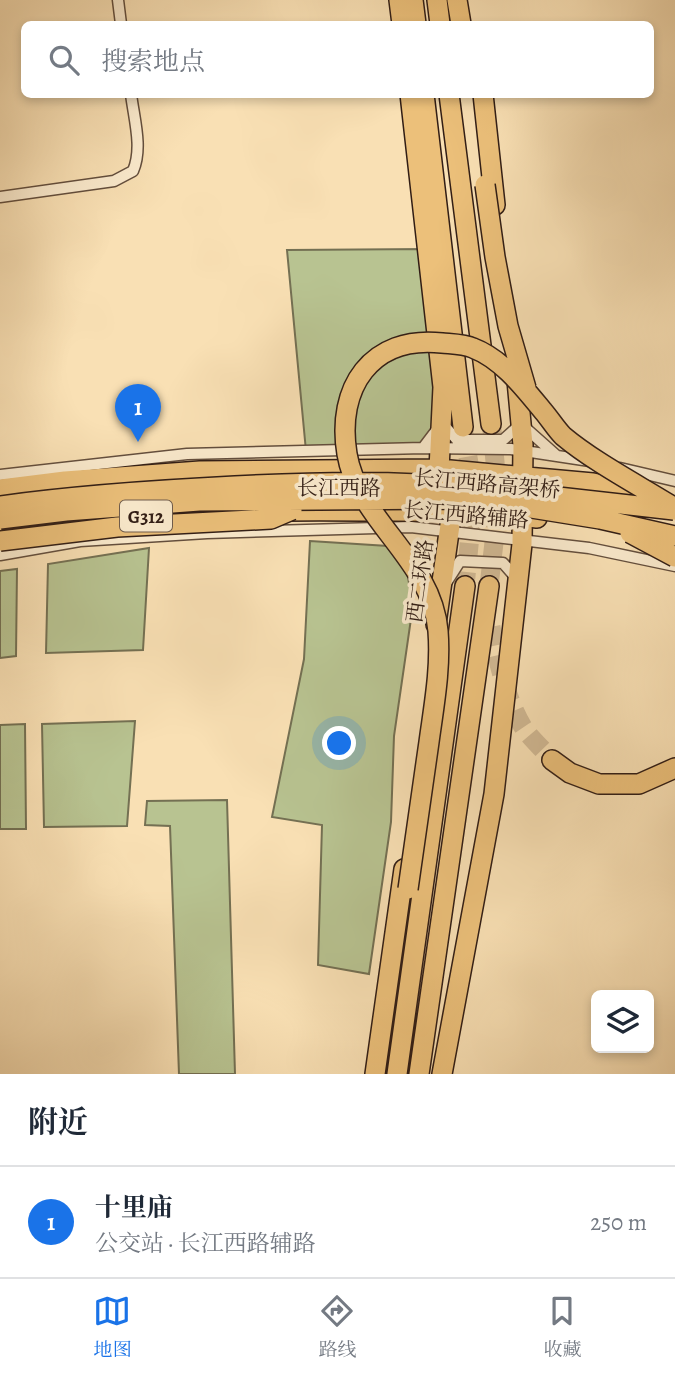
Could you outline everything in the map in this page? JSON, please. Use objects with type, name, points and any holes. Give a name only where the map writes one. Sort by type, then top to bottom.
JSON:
[{"type":"highway","points":[[399,0],[402,21]]},
{"type":"highway","points":[[413,0],[416,21]]},
{"type":"highway","points":[[437,0],[440,21]]},
{"type":"highway","points":[[457,0],[460,21]]},
{"type":"highway","points":[[471,0],[474,21]]},
{"type":"highway","name":"西二环路","points":[[375,1074],[451,521],[432,448],[442,423],[443,387],[410,98]]},
{"type":"highway","points":[[424,98],[463,427]]},
{"type":"highway","points":[[450,98],[491,424]]},
{"type":"highway","points":[[472,98],[508,326],[528,392]]},
{"type":"highway","points":[[442,1074],[494,794],[523,516],[521,424],[484,98]]},
{"type":"highway","points":[[382,1074],[437,687],[438,632],[435,608],[422,581],[397,541],[356,486],[347,454],[346,423],[350,391],[365,367],[395,347],[430,342],[471,347],[495,359],[528,392],[562,435],[675,509]]},
{"type":"highway","points":[[0,481],[76,471],[194,463],[282,470]]},
{"type":"highway","name":"长江西路","points":[[0,489],[187,472],[439,469],[593,483],[675,500]]},
{"type":"highway","name":"长江西路高架桥","points":[[0,506],[69,496],[314,482],[447,485],[675,509]]},
{"type":"highway","name":"长江西路高架桥","points":[[0,519],[199,501],[448,499],[513,505],[600,519],[675,536]]},
{"type":"highway","points":[[0,541],[117,527],[271,519],[292,510]]},
{"type":"highway","name":"长江西路","points":[[0,532],[62,523],[203,512],[292,510],[451,521],[523,516],[589,525],[675,546]]},
{"type":"highway","points":[[600,519],[675,557]]},
{"type":"highway","points":[[397,1074],[465,586]]},
{"type":"highway","points":[[419,1074],[488,593],[491,627]]},
{"type":"highway","points":[[552,760],[570,773],[599,784],[639,784],[675,768]]},
{"type":"street","points":[[118,0],[121,21]]},
{"type":"street","points":[[0,197],[114,181],[133,171],[137,144],[131,98]]},
{"type":"street","points":[[442,423],[457,440],[503,440],[521,424],[556,456]]},
{"type":"street","points":[[0,475],[187,454],[432,448],[523,451],[675,481]]},
{"type":"street","name":"长江西路辅路","points":[[0,555],[80,541],[194,534],[411,527],[451,521],[522,538],[589,548],[675,566]]},
{"type":"street","points":[[442,588],[460,561],[503,563],[518,580]]},
{"type":"green space","points":[[427,249],[442,423],[423,448],[306,451],[287,250]]},
{"type":"green space","points":[[310,541],[388,546],[407,572],[413,605],[394,736],[391,822],[369,974],[318,965],[322,825],[272,817],[304,659]]},
{"type":"green space","points":[[149,548],[143,650],[46,653],[48,564]]},
{"type":"green space","points":[[17,569],[16,656],[0,658],[0,571]]},
{"type":"green space","points":[[135,721],[127,826],[44,827],[42,724]]},
{"type":"green space","points":[[25,724],[26,829],[0,829],[0,725]]},
{"type":"green space","points":[[227,800],[235,1074],[179,1074],[170,826],[145,825],[147,801]]},
{"type":"tunnel","points":[[463,428],[472,481],[465,586]]},
{"type":"tunnel","points":[[489,586],[496,525],[497,483],[492,430]]},
{"type":"tunnel","points":[[491,627],[511,703],[526,731],[552,760]]},
{"type":"place","name":"十里庙","points":[[138,442]]}]
